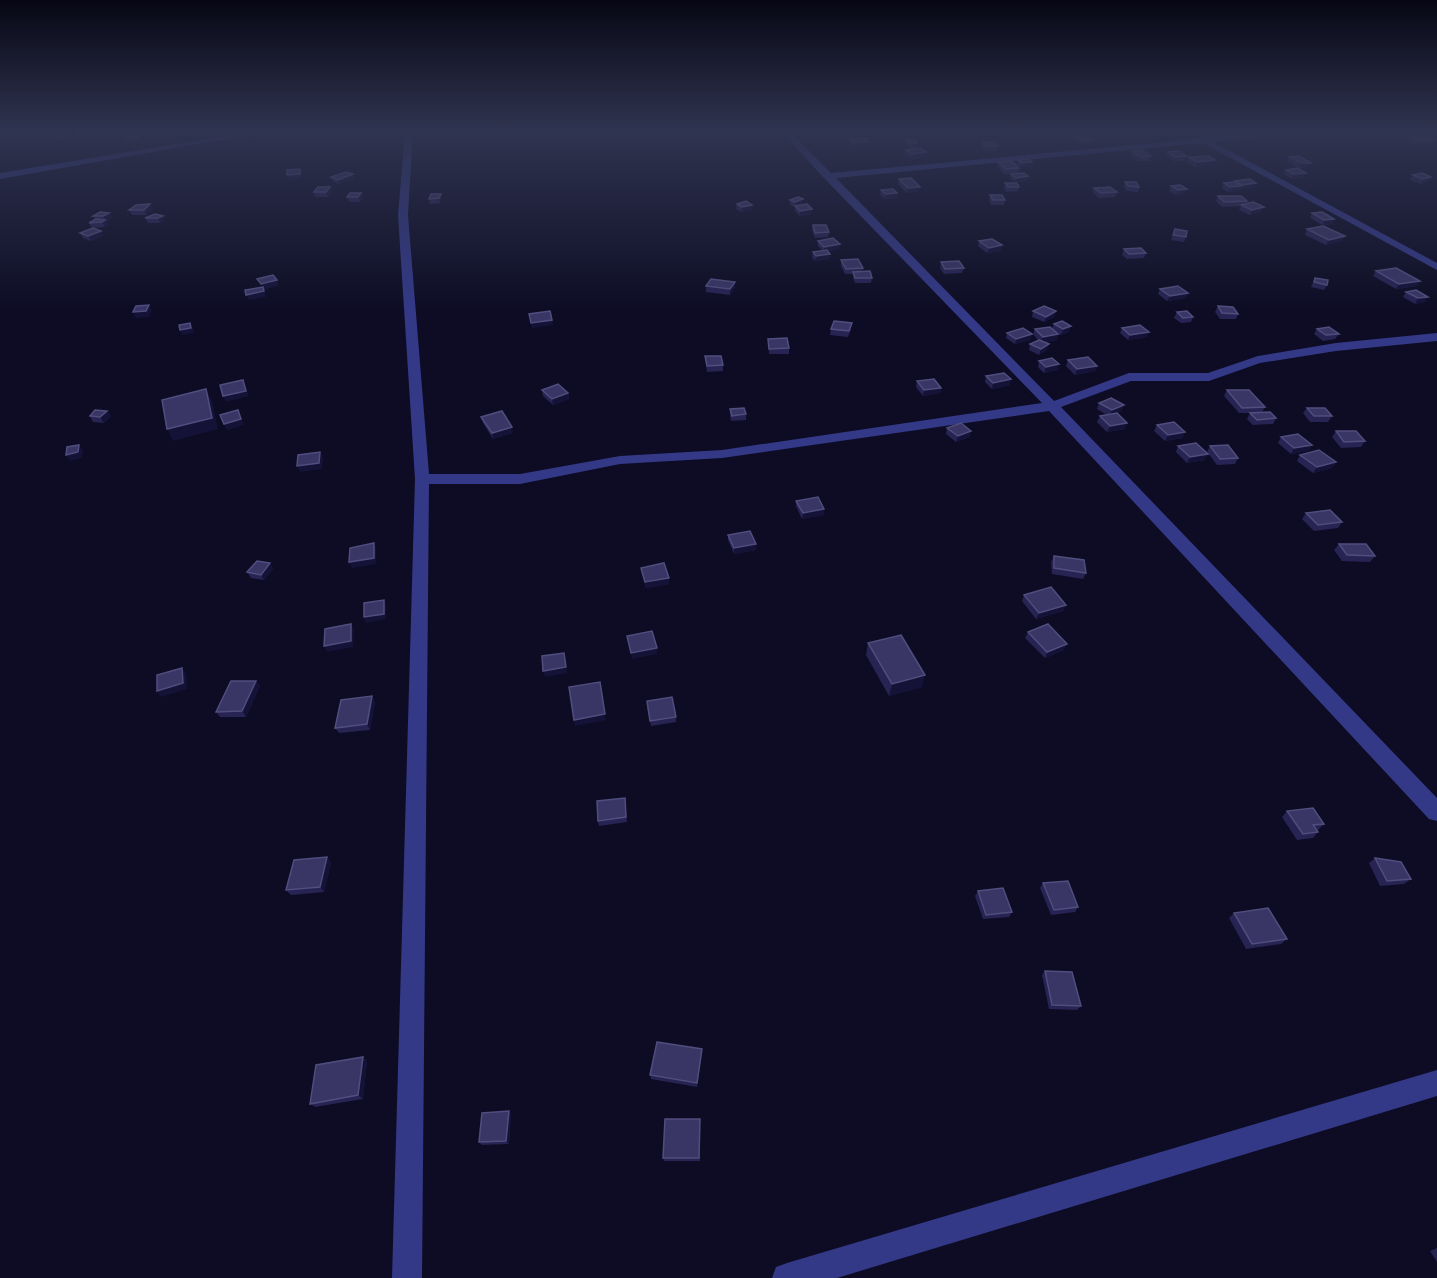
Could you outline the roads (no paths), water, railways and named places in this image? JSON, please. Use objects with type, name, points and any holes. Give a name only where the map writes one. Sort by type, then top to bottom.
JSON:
[{"type":"street","points":[[405,192],[403,215],[422,479],[407,1278]]},
{"type":"street","points":[[842,192],[1052,406],[1437,812]]},
{"type":"street","points":[[1298,192],[1437,267]]},
{"type":"street","points":[[422,479],[520,479],[620,460],[722,454],[1052,406],[1128,377],[1209,377],[1258,360],[1281,356],[1336,347],[1437,338]]},
{"type":"street","points":[[787,1278],[1437,1083]]}]
